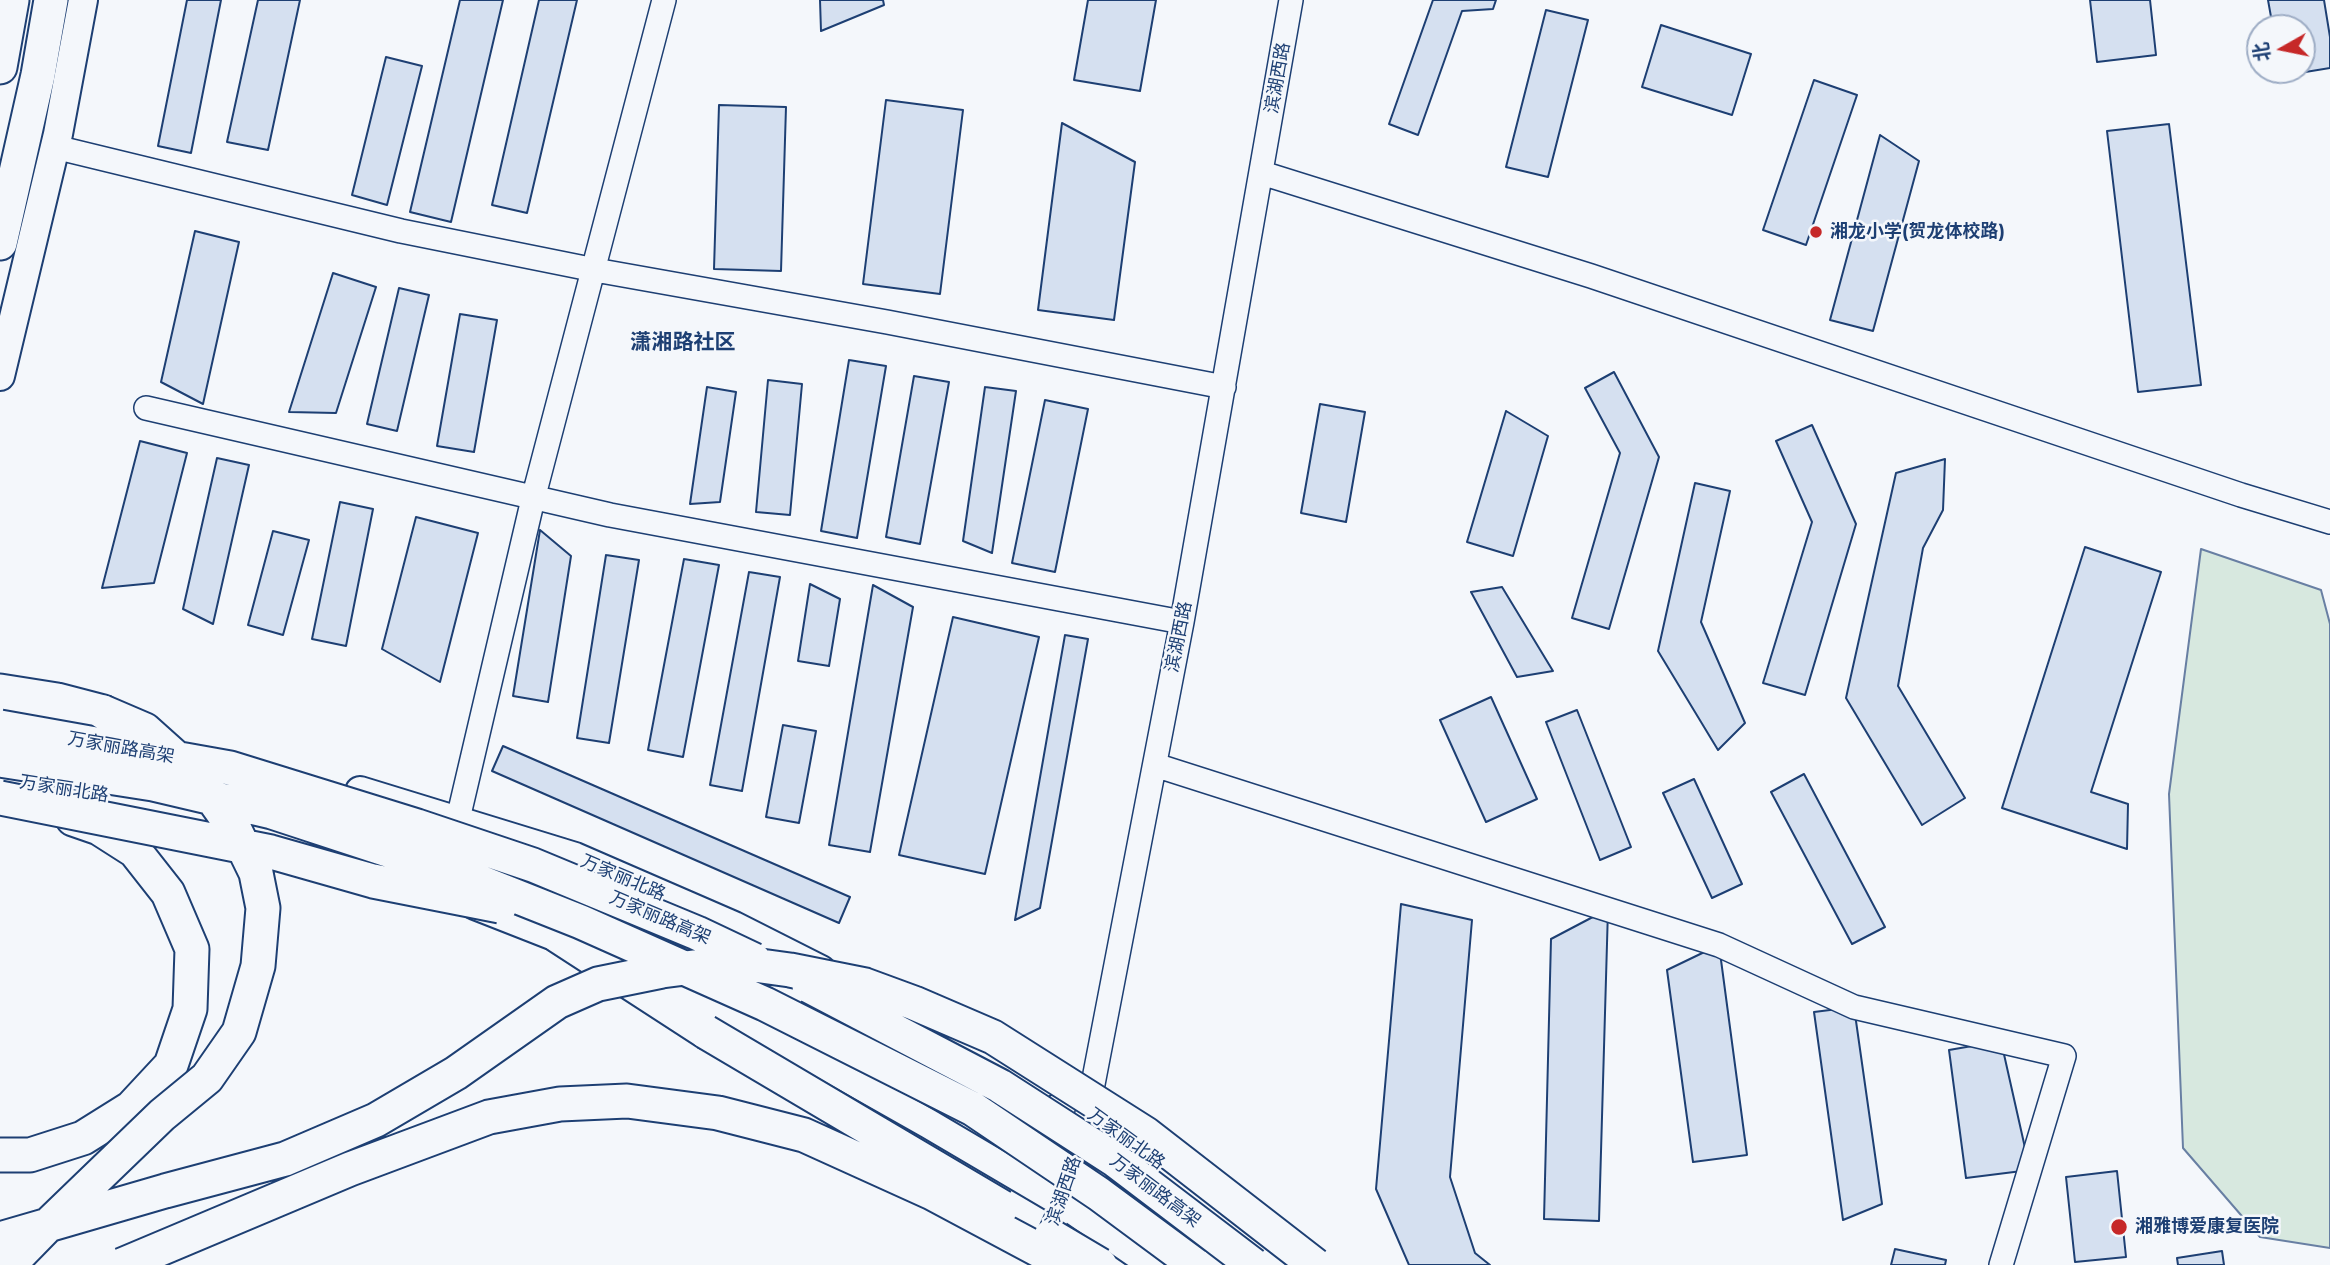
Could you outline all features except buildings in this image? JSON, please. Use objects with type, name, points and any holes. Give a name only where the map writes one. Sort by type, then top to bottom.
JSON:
[{"type":"highway","points":[[0,67],[12,0]]},
{"type":"highway","points":[[0,243],[38,75],[51,0]]},
{"type":"highway","points":[[0,691],[57,700],[103,712],[145,730],[199,779],[235,830],[256,873],[263,908],[258,966],[239,1032],[207,1078],[162,1115],[9,1265]]},
{"type":"highway","name":"万家丽路高架","points":[[0,726],[230,768],[417,825],[533,865],[697,933],[831,996],[1000,1086],[1115,1160],[1253,1265]]},
{"type":"highway","name":"万家丽路高架","points":[[0,760],[153,784],[272,812],[455,872],[569,929],[765,1003],[973,1109],[1099,1194],[1195,1265]]},
{"type":"highway","points":[[0,798],[271,852],[373,881],[569,929],[706,1032],[1100,1265]]},
{"type":"highway","points":[[0,1154],[30,1155],[83,1138],[131,1108],[171,1065],[190,1009],[192,949],[168,893],[135,852],[99,828],[36,805]]},
{"type":"highway","points":[[0,1239],[285,1159],[376,1120],[456,1073],[557,1002],[598,984],[662,971],[732,962],[865,985],[993,1037],[1146,1134],[1315,1265]]},
{"type":"highway","points":[[122,1265],[338,1174],[489,1117],[560,1104],[627,1101],[718,1113],[804,1135],[932,1193],[1067,1265]]},
{"type":"main road","points":[[0,376],[55,146],[83,0]]},
{"type":"main road","name":"万家丽北路","points":[[0,710],[250,757],[575,857],[734,926],[948,1034],[1088,1110],[1289,1265]]},
{"type":"main road","name":"万家丽北路","points":[[0,779],[86,791],[209,814],[569,929],[745,1020],[929,1124],[1063,1203],[1153,1265]]},
{"type":"street","points":[[458,819],[533,499],[664,0]]},
{"type":"street","name":"滨湖西路","points":[[1035,1265],[1063,1203],[1088,1110],[1182,622],[1291,0]]},
{"type":"street","points":[[55,146],[401,231],[594,270],[887,321],[1224,387]]},
{"type":"street","points":[[1262,173],[1591,276],[2241,495],[2330,522]]},
{"type":"street","points":[[146,408],[533,499],[1182,622]]},
{"type":"street","points":[[1154,765],[1720,945],[1854,1007],[2064,1056],[2001,1265]]},
{"type":"shaded area","points":[[2201,549],[2321,590],[2330,624],[2330,1248],[2260,1237],[2183,1148],[2169,794]]},
{"type":"place","name":"湘龙小学(贺龙体校路)","points":[[1816,232]]},
{"type":"place","name":"湘雅博爱康复医院","points":[[2119,1227]]},
{"type":"district","name":"潇湘路社区","points":[[683,343]]}]
